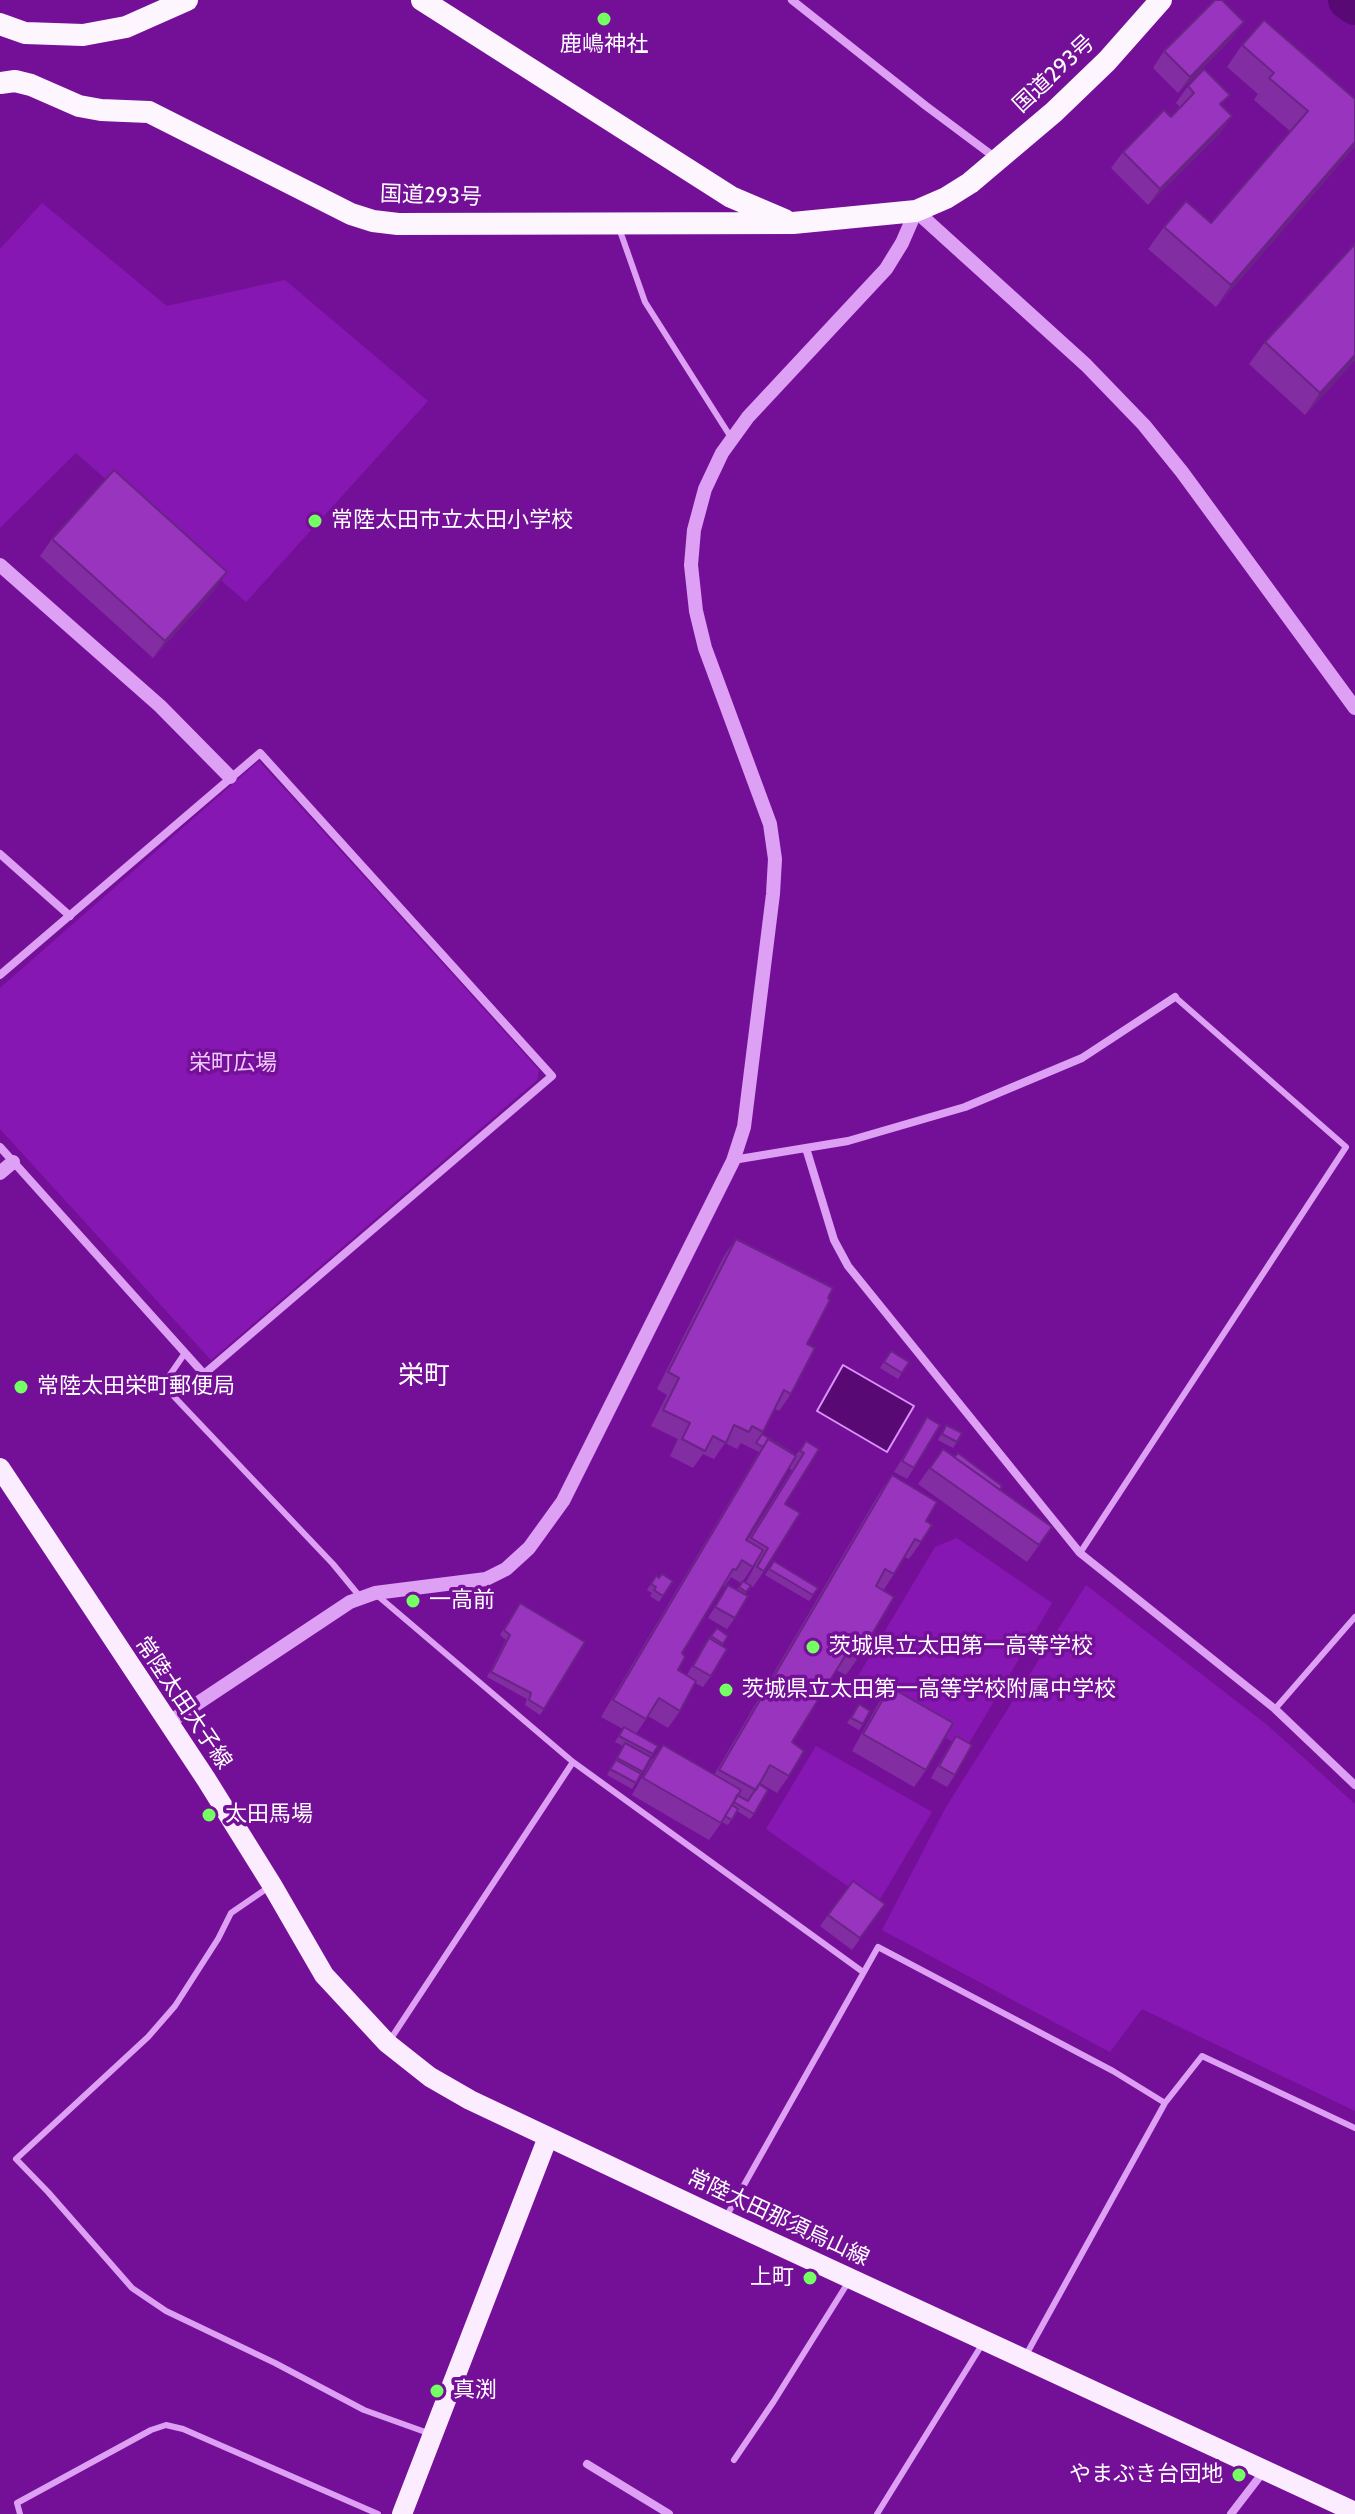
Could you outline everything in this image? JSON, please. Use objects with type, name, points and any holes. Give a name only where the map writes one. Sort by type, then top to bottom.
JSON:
[{"type":"highway","points":[[0,24],[25,33],[83,35],[126,27],[187,0]]},
{"type":"highway","name":"国道293号","points":[[422,0],[731,197],[793,223]]},
{"type":"highway","name":"国道293号","points":[[0,83],[15,81],[31,85],[79,106],[149,112],[351,214],[373,221],[398,224],[793,223],[916,211],[946,198],[998,160],[1107,61],[1161,0]]},
{"type":"main road","name":"常陸太田大子線","points":[[0,1468],[272,1885],[324,1975],[387,2043],[430,2077],[548,2137]]},
{"type":"main road","points":[[402,2514],[548,2137]]},
{"type":"main road","name":"常陸太田那須烏山線","points":[[548,2137],[1355,2512]]},
{"type":"street","points":[[792,0],[998,160]]},
{"type":"street","points":[[723,225],[731,208],[731,197]]},
{"type":"street","points":[[168,1723],[350,1602],[368,1596],[486,1579],[506,1569],[529,1548],[563,1501],[733,1161],[744,1127],[775,859],[770,824],[705,648],[691,565],[694,530],[705,489],[732,439],[748,417],[886,269],[916,211],[1086,365],[1144,425],[1355,708]]},
{"type":"street","points":[[1,568],[160,706],[230,777]]},
{"type":"street","points":[[0,975],[260,753],[552,1076],[204,1374],[0,1147]]},
{"type":"street","points":[[0,854],[70,916]]},
{"type":"street","points":[[733,1161],[848,1141],[965,1107],[1082,1058],[1175,997]]},
{"type":"street","points":[[806,1148],[834,1240],[848,1266],[1080,1553],[1275,1709],[1355,1785]]},
{"type":"street","points":[[0,1173],[13,1162]]},
{"type":"street","points":[[587,2464],[669,2514]]},
{"type":"street","points":[[1231,2514],[1265,2471]]},
{"type":"lane","points":[[618,225],[645,302],[732,439]]},
{"type":"lane","points":[[1080,1553],[1346,1147],[1175,997]]},
{"type":"lane","points":[[185,1353],[163,1385],[333,1564],[368,1596],[573,1762],[863,1972]]},
{"type":"lane","points":[[1275,1709],[1355,1617]]},
{"type":"lane","points":[[387,2043],[573,1762]]},
{"type":"lane","points":[[272,1885],[231,1913],[175,2006],[148,2037],[16,2159],[132,2288],[166,2311],[364,2410],[432,2434]]},
{"type":"lane","points":[[724,2220],[878,1947],[1113,2071],[1165,2103]]},
{"type":"lane","points":[[1024,2358],[1165,2103],[1202,2056],[1355,2128]]},
{"type":"lane","points":[[734,2460],[851,2278]]},
{"type":"lane","points":[[877,2514],[985,2340]]},
{"type":"lane","points":[[20,2514],[17,2503],[151,2430],[166,2425],[183,2429],[378,2514]]},
{"type":"green space","points":[[42,203],[167,306],[285,280],[428,401],[246,602],[76,453],[0,528],[0,249]]},
{"type":"green space","name":"栄町広場","points":[[259,761],[539,1070],[537,1080],[211,1360],[0,1129],[0,988]]},
{"type":"green space","points":[[957,1538],[1052,1603],[965,1750],[855,1681],[935,1547]]},
{"type":"green space","points":[[1086,1585],[1266,1724],[1355,1804],[1355,2111],[1142,2009],[1110,2052],[882,1930],[946,1807]]},
{"type":"green space","points":[[816,1746],[932,1812],[876,1906],[766,1829]]},
{"type":"shaded area","points":[[843,1365],[914,1406],[887,1452],[817,1411]]},
{"type":"building","points":[[1215,0],[1222,0],[1244,22],[1190,77],[1164,51]]},
{"type":"building","points":[[1264,20],[1355,99],[1355,142],[1231,285],[1164,227],[1186,201],[1211,223],[1308,111],[1269,78],[1274,73],[1242,45]]},
{"type":"building","points":[[1204,69],[1230,95],[1220,104],[1232,116],[1160,189],[1123,152],[1164,110],[1171,117],[1194,93],[1188,86]]},
{"type":"building","points":[[1355,244],[1355,355],[1320,393],[1265,342]]},
{"type":"building","points":[[114,470],[227,572],[165,641],[52,539]]},
{"type":"building","points":[[736,1239],[833,1288],[807,1344],[815,1348],[791,1394],[784,1390],[763,1432],[752,1426],[749,1432],[734,1425],[726,1443],[713,1436],[705,1451],[682,1439],[690,1423],[663,1410],[679,1378],[668,1372]]},
{"type":"building","points":[[891,1351],[909,1362],[902,1373],[884,1362]]},
{"type":"building","points":[[927,1417],[940,1425],[914,1468],[902,1461]]},
{"type":"building","points":[[946,1425],[962,1433],[957,1442],[942,1434]]},
{"type":"building","points":[[762,1434],[793,1454],[768,1439],[763,1447],[756,1443]]},
{"type":"building","points":[[768,1439],[796,1456],[746,1540],[763,1550],[753,1567],[742,1560],[736,1570],[733,1569],[682,1653],[685,1657],[678,1670],[696,1681],[680,1711],[659,1698],[646,1719],[613,1700]]},
{"type":"building","points":[[806,1441],[819,1449],[785,1504],[800,1513],[764,1571],[757,1567],[768,1548],[751,1538],[804,1453],[800,1451]]},
{"type":"building","points":[[943,1449],[1052,1527],[1039,1545],[930,1468]]},
{"type":"building","points":[[958,1453],[1002,1486],[1000,1490],[954,1457]]},
{"type":"building","points":[[892,1475],[937,1502],[926,1521],[932,1525],[921,1542],[915,1539],[894,1574],[885,1569],[876,1586],[894,1597],[858,1658],[847,1653],[792,1742],[804,1751],[789,1776],[770,1765],[756,1790],[719,1770]]},
{"type":"building","points":[[774,1561],[818,1588],[813,1595],[769,1569]]},
{"type":"building","points":[[662,1574],[673,1581],[663,1596],[651,1584],[656,1576],[659,1578]]},
{"type":"building","points":[[743,1581],[751,1586],[746,1592],[739,1587]]},
{"type":"building","points":[[728,1585],[748,1596],[735,1618],[715,1607]]},
{"type":"building","points":[[520,1603],[585,1642],[544,1709],[529,1700],[531,1693],[491,1672],[510,1635],[504,1630]]},
{"type":"building","points":[[717,1628],[728,1636],[723,1644],[711,1636]]},
{"type":"building","points":[[709,1638],[727,1649],[711,1676],[693,1666]]},
{"type":"building","points":[[890,1687],[953,1723],[926,1770],[863,1734]]},
{"type":"building","points":[[859,1704],[870,1711],[863,1724],[851,1718]]},
{"type":"building","points":[[624,1727],[658,1746],[653,1754],[619,1736]]},
{"type":"building","points":[[956,1736],[972,1745],[955,1775],[939,1766]]},
{"type":"building","points":[[625,1743],[651,1757],[643,1772],[617,1758]]},
{"type":"building","points":[[663,1745],[741,1790],[721,1823],[643,1778]]},
{"type":"building","points":[[616,1760],[641,1774],[636,1783],[610,1769]]},
{"type":"building","points":[[759,1784],[768,1790],[754,1814],[734,1802],[737,1795],[748,1801]]},
{"type":"building","points":[[732,1805],[738,1809],[732,1820],[725,1816]]},
{"type":"building","points":[[853,1881],[885,1904],[860,1938],[828,1915]]},
{"type":"waterway","points":[[1348,0],[1355,5]]},
{"type":"place","name":"鹿嶋神社","points":[[604,19]]},
{"type":"place","name":"常陸太田市立太田小学校","points":[[315,521]]},
{"type":"place","name":"常陸太田栄町郵便局","points":[[21,1387]]},
{"type":"place","name":"一高前","points":[[413,1601]]},
{"type":"place","name":"茨城県立太田第一高等学校","points":[[813,1647]]},
{"type":"place","name":"茨城県立太田第一高等学校附属中学校","points":[[726,1690]]},
{"type":"place","name":"太田馬場","points":[[209,1815]]},
{"type":"place","name":"上町","points":[[810,2278]]},
{"type":"place","name":"真渕","points":[[437,2391]]},
{"type":"place","name":"やまぶき台団地","points":[[1239,2475]]},
{"type":"district","name":"栄町","points":[[424,1376]]}]
